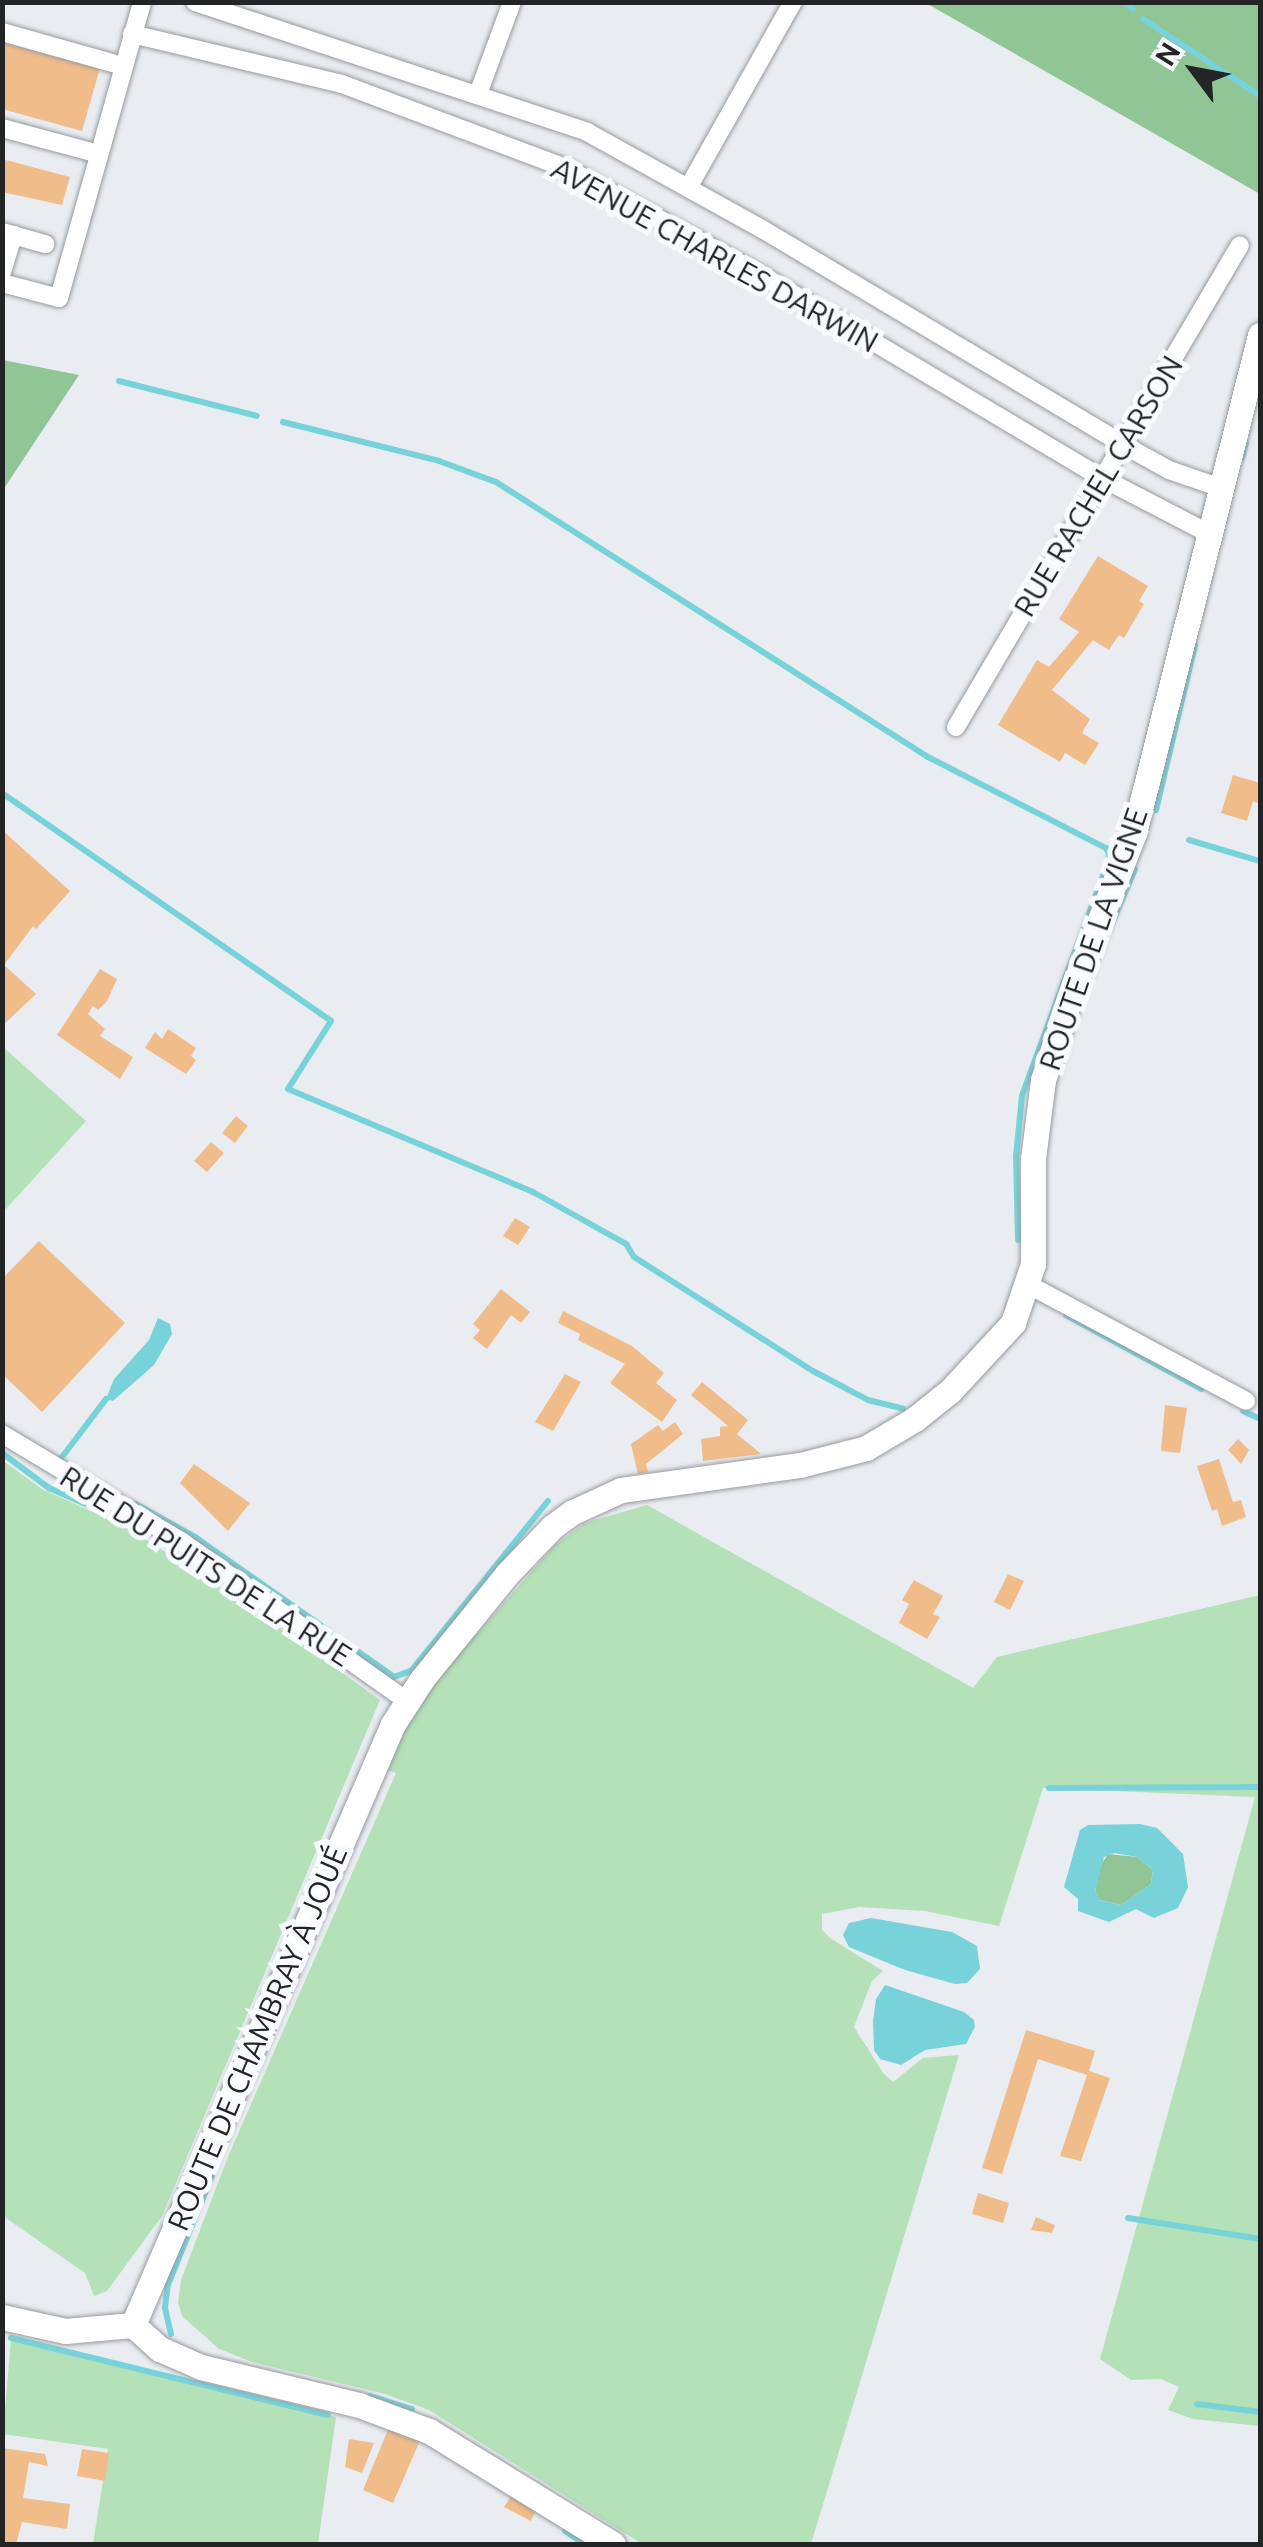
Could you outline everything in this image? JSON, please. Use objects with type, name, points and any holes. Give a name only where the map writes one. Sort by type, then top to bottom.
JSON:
[{"type":"street","points":[[2,283],[59,298],[142,2]]},
{"type":"street","name":"AVENUE CHARLES DARWIN","points":[[195,2],[587,132],[1122,444],[1169,470],[1221,488]]},
{"type":"street","points":[[478,94],[512,2]]},
{"type":"street","points":[[688,188],[793,2]]},
{"type":"street","points":[[2,32],[123,66]]},
{"type":"street","name":"AVENUE CHARLES DARWIN","points":[[132,34],[342,84],[566,168],[763,276],[1102,478],[1210,534]]},
{"type":"street","points":[[2,128],[99,154]]},
{"type":"street","points":[[2,272],[8,234],[44,244]]},
{"type":"street","name":"RUE RACHEL CARSON","points":[[956,726],[1240,245]]},
{"type":"street","points":[[1210,534],[1260,334]]},
{"type":"street","name":"ROUTE DE LA VIGNE","points":[[382,1750],[407,1701],[530,1548],[573,1512],[621,1490],[800,1465],[866,1448],[922,1414],[978,1364],[1013,1323],[1029,1285],[1035,1127],[1044,1080],[1062,1018],[1134,833],[1210,534]]},
{"type":"street","points":[[1029,1285],[1246,1401]]},
{"type":"street","name":"RUE DU PUITS DE LA RUE","points":[[2,1434],[181,1541],[407,1701]]},
{"type":"street","name":"ROUTE DE CHAMBRAY À JOUÉ","points":[[132,2325],[382,1750]]},
{"type":"street","points":[[2,2317],[66,2331],[132,2325],[160,2349],[201,2367],[358,2404],[430,2431],[613,2544]]},
{"type":"green space","points":[[926,3],[1260,3],[1260,194]]},
{"type":"green space","points":[[2,360],[79,375],[3,490]]},
{"type":"green space","points":[[3,1047],[86,1121],[6,1209],[2,1206]]},
{"type":"green space","points":[[2,1460],[42,1489],[126,1527],[243,1601],[380,1700],[162,2216],[107,2291],[94,2296],[85,2273],[3,2216]]},
{"type":"green space","points":[[647,1505],[973,1688],[997,1657],[1260,1595],[1260,2426],[1193,2419],[1168,2410],[1179,2387],[1161,2379],[1131,2380],[1100,2359],[1255,1797],[1043,1788],[999,1926],[925,1911],[859,1907],[822,1914],[822,1930],[830,1938],[883,1971],[872,1981],[854,2027],[884,2074],[893,2082],[923,2058],[959,2055],[811,2544],[642,2544],[429,2410],[385,2394],[252,2362],[219,2349],[182,2316],[178,2302],[181,2280],[227,2159],[396,1773],[386,1770],[413,1714],[442,1674],[554,1546],[585,1523]]},
{"type":"green space","points":[[1108,1854],[1137,1857],[1153,1870],[1151,1884],[1121,1905],[1100,1900],[1095,1892],[1100,1866]]},
{"type":"green space","points":[[11,2338],[336,2417],[318,2544],[93,2544],[108,2449],[3,2434]]},
{"type":"water","points":[[158,1318],[170,1324],[172,1334],[154,1365],[113,1401],[106,1399],[114,1379],[149,1340]]},
{"type":"water","points":[[1140,1824],[1157,1828],[1183,1854],[1188,1887],[1178,1908],[1154,1918],[1136,1909],[1109,1922],[1078,1911],[1078,1899],[1064,1887],[1080,1830],[1088,1825]],"holes":[[[1114,1853],[1137,1857],[1153,1870],[1151,1884],[1121,1905],[1100,1900],[1095,1891],[1104,1857]]]},
{"type":"water","points":[[871,1918],[952,1932],[977,1946],[980,1969],[967,1983],[955,1984],[905,1970],[849,1947],[843,1935],[849,1923]]},
{"type":"water","points":[[885,1985],[964,2012],[974,2020],[975,2027],[966,2044],[925,2050],[901,2065],[880,2059],[874,2050],[873,2021],[876,1999]]},
{"type":"building","points":[[2,41],[100,68],[82,131],[2,109]]},
{"type":"building","points":[[2,159],[70,177],[62,205],[2,192]]},
{"type":"building","points":[[1098,556],[1148,586],[1139,601],[1144,604],[1124,638],[1119,635],[1109,650],[1093,640],[1052,690],[1090,719],[1082,733],[1099,743],[1085,765],[1065,753],[1060,762],[998,725],[1037,660],[1049,667],[1079,632],[1059,619]]},
{"type":"building","points":[[1233,775],[1260,783],[1260,804],[1253,801],[1247,821],[1221,813]]},
{"type":"building","points":[[2,830],[70,891],[36,929],[33,926],[4,965],[36,994],[2,1026]]},
{"type":"building","points":[[100,969],[117,979],[107,1001],[98,1010],[93,1006],[88,1014],[105,1029],[100,1036],[133,1057],[120,1079],[57,1035]]},
{"type":"building","points":[[168,1029],[196,1048],[191,1056],[196,1060],[186,1074],[145,1048],[155,1032],[162,1039]]},
{"type":"building","points":[[236,1116],[248,1126],[235,1143],[222,1133]]},
{"type":"building","points":[[211,1142],[224,1153],[207,1172],[194,1161]]},
{"type":"building","points":[[515,1218],[530,1227],[518,1245],[503,1236]]},
{"type":"building","points":[[39,1241],[125,1323],[42,1412],[2,1374],[2,1279]]},
{"type":"building","points":[[501,1289],[530,1312],[521,1323],[511,1315],[487,1349],[473,1338],[480,1330],[473,1324]]},
{"type":"building","points":[[563,1311],[632,1346],[664,1373],[656,1383],[677,1400],[662,1422],[610,1383],[625,1364],[578,1340],[580,1334],[558,1323]]},
{"type":"building","points":[[565,1374],[581,1382],[553,1431],[535,1422]]},
{"type":"building","points":[[702,1382],[748,1420],[737,1434],[761,1454],[703,1461],[701,1439],[720,1436],[720,1427],[728,1426],[691,1395]]},
{"type":"building","points":[[1165,1405],[1187,1408],[1180,1453],[1161,1451]]},
{"type":"building","points":[[675,1422],[683,1434],[646,1464],[648,1472],[638,1474],[631,1444],[658,1425],[663,1431]]},
{"type":"building","points":[[1238,1439],[1249,1450],[1241,1464],[1228,1450]]},
{"type":"building","points":[[1219,1459],[1233,1502],[1241,1500],[1246,1517],[1222,1526],[1217,1509],[1212,1511],[1197,1466]]},
{"type":"building","points":[[194,1464],[250,1503],[228,1531],[180,1483]]},
{"type":"building","points":[[1008,1574],[1024,1581],[1010,1610],[994,1602]]},
{"type":"building","points":[[914,1580],[943,1596],[933,1614],[940,1617],[927,1639],[899,1623],[909,1604],[902,1600]]},
{"type":"building","points":[[1026,2030],[1095,2051],[1089,2071],[1110,2078],[1081,2161],[1060,2156],[1087,2075],[1038,2059],[1002,2174],[982,2168]]},
{"type":"building","points":[[978,2193],[1009,2203],[1003,2223],[972,2214]]},
{"type":"building","points":[[1036,2217],[1055,2225],[1052,2233],[1031,2230]]},
{"type":"building","points":[[389,2427],[421,2438],[393,2503],[363,2490]]},
{"type":"building","points":[[349,2439],[374,2443],[362,2473],[345,2467]]},
{"type":"building","points":[[2,2448],[45,2454],[48,2466],[29,2462],[23,2498],[70,2504],[67,2529],[22,2522],[16,2544],[2,2544]]},
{"type":"building","points":[[82,2449],[109,2453],[105,2481],[77,2476]]},
{"type":"building","points":[[513,2493],[536,2510],[531,2521],[504,2507]]},
{"type":"waterway","points":[[1123,2],[1133,9]]},
{"type":"waterway","points":[[1143,19],[1260,96]]},
{"type":"waterway","points":[[119,381],[257,416]]},
{"type":"waterway","points":[[283,422],[439,461],[496,482],[928,757],[1106,848],[1109,854],[1105,870],[1022,1096],[1016,1156],[1018,1240]]},
{"type":"waterway","points":[[1242,458],[1246,442]]},
{"type":"waterway","points":[[1156,810],[1195,645]]},
{"type":"waterway","points":[[2,793],[331,1021],[288,1089],[533,1192],[626,1244],[634,1257],[813,1371],[868,1400],[903,1409]]},
{"type":"waterway","points":[[1189,840],[1260,861]]},
{"type":"waterway","points":[[1108,933],[1135,869]]},
{"type":"waterway","points":[[1066,1315],[1201,1389]]},
{"type":"waterway","points":[[59,1461],[106,1399]]},
{"type":"waterway","points":[[1243,1411],[1260,1419]]},
{"type":"waterway","points":[[2,1453],[49,1488],[88,1505]]},
{"type":"waterway","points":[[136,1504],[195,1537],[394,1677],[412,1670],[548,1501]]},
{"type":"waterway","points":[[1049,1788],[1260,1787]]},
{"type":"waterway","points":[[171,2334],[165,2308],[168,2285],[229,2133]]},
{"type":"waterway","points":[[1128,2218],[1260,2239]]},
{"type":"waterway","points":[[11,2338],[328,2415]]},
{"type":"waterway","points":[[370,2396],[412,2409]]},
{"type":"waterway","points":[[1197,2404],[1260,2412]]},
{"type":"waterway","points":[[565,2531],[584,2544]]}]
